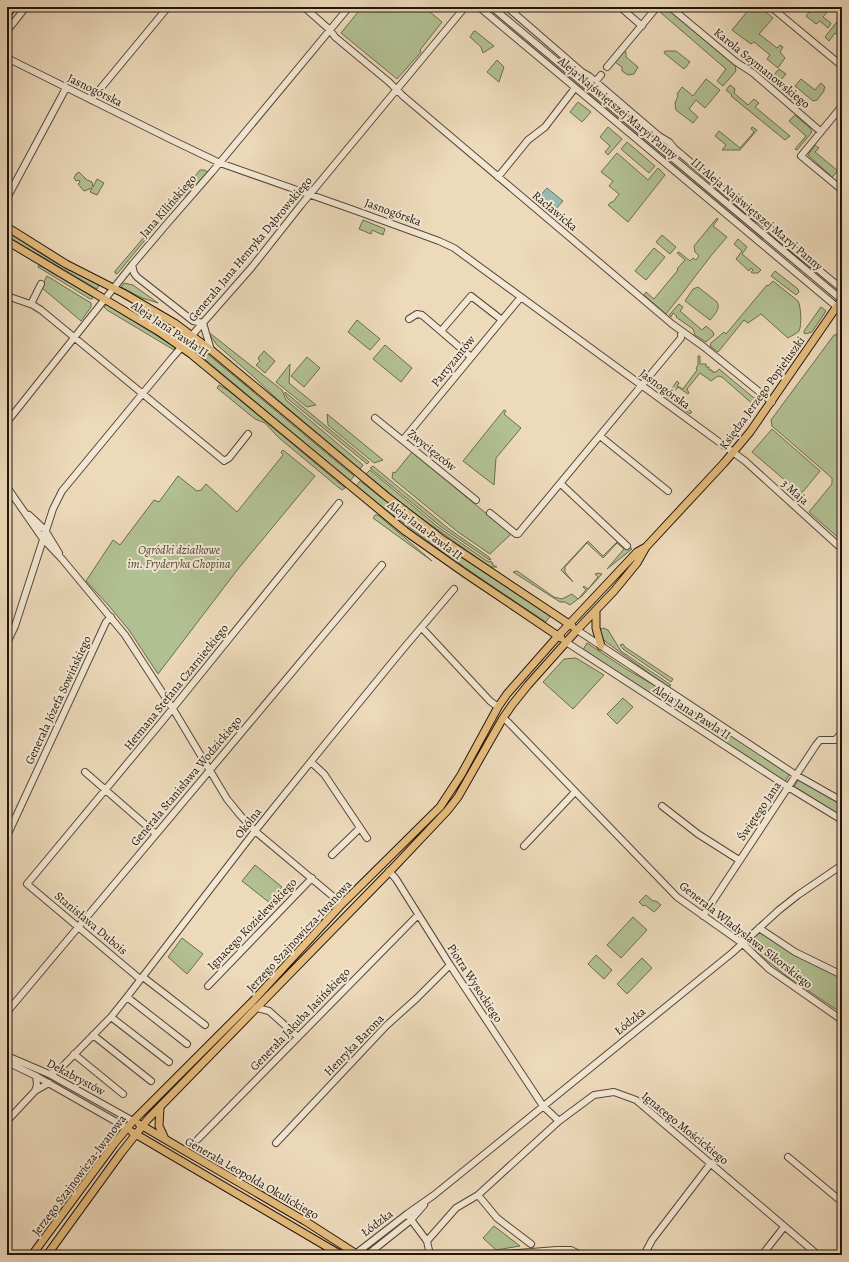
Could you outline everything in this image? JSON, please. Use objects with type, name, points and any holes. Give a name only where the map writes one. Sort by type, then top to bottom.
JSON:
[{"type":"main road","name":"Aleja Jana Pawła II","points":[[8,227],[66,264],[114,288],[160,314],[192,335],[414,518],[443,540],[577,630]]},
{"type":"main road","name":"Aleja Jana Pawła II","points":[[7,241],[158,331],[181,347],[405,531],[566,642]]},
{"type":"main road","name":"Księdza Jerzego Popiełuszki","points":[[577,630],[596,611],[636,563],[646,547],[733,453],[772,402],[842,300]]},
{"type":"main road","name":"Księdza Jerzego Popiełuszki","points":[[569,624],[637,552],[646,547]]},
{"type":"main road","points":[[596,611],[596,628],[601,646]]},
{"type":"main road","name":"Jerzego Szajnowicza-Iwanowa","points":[[32,1255],[127,1128],[252,1002],[342,904],[440,807],[461,775],[498,707],[569,624]]},
{"type":"main road","name":"Jerzego Szajnowicza-Iwanowa","points":[[47,1255],[142,1126],[389,872],[458,797],[503,718],[528,685],[577,630]]},
{"type":"main road","points":[[160,1108],[159,1126],[165,1139]]},
{"type":"main road","name":"Generała Leopolda Okulickiego","points":[[134,1121],[305,1221],[356,1254]]},
{"type":"main road","name":"Generała Leopolda Okulickiego","points":[[127,1128],[341,1255]]},
{"type":"street","points":[[7,31],[26,7]]},
{"type":"street","points":[[91,100],[168,7]]},
{"type":"street","name":"Racławicka","points":[[304,7],[330,30],[335,37],[403,96],[681,332],[704,347],[772,402]]},
{"type":"street","name":"Jana Kilińskiego","points":[[7,422],[132,265],[220,163],[349,7]]},
{"type":"street","name":"Generała Jana Henryka Dąbrowskiego","points":[[7,643],[15,626],[53,509],[62,491],[181,347],[252,267],[310,194],[465,7]]},
{"type":"street","name":"Aleja Najświętszej Maryi Panny","points":[[479,7],[837,307]]},
{"type":"street","name":"III Aleja Najświętszej Maryi Panny","points":[[492,7],[842,300]]},
{"type":"street","name":"Aleja Najświętszej Maryi Panny","points":[[507,7],[601,88],[668,142],[842,289]]},
{"type":"street","points":[[620,7],[642,26]]},
{"type":"street","points":[[607,67],[657,7]]},
{"type":"street","name":"Karola Szymanowskiego","points":[[670,7],[736,62],[753,73],[820,131]]},
{"type":"street","points":[[771,7],[842,66]]},
{"type":"street","name":"Jasnogórska","points":[[7,58],[220,163],[448,244],[733,453]]},
{"type":"street","points":[[595,82],[601,75]]},
{"type":"street","points":[[7,198],[66,88]]},
{"type":"street","points":[[498,177],[528,140],[545,127],[575,88]]},
{"type":"street","points":[[590,100],[601,88]]},
{"type":"street","points":[[842,106],[801,156],[842,190]]},
{"type":"street","points":[[742,226],[752,214]]},
{"type":"street","points":[[132,265],[134,273],[137,277],[193,321],[203,323],[211,350]]},
{"type":"street","points":[[31,304],[42,284]]},
{"type":"street","points":[[7,296],[31,304],[41,310],[222,460],[229,458],[248,434]]},
{"type":"street","points":[[441,331],[471,296],[502,320]]},
{"type":"street","name":"Partyzantów","points":[[403,440],[521,297]]},
{"type":"street","points":[[409,319],[419,314],[471,357]]},
{"type":"street","points":[[490,513],[518,534],[561,484],[680,338],[681,332]]},
{"type":"street","name":"Zwycięzców","points":[[375,418],[476,500]]},
{"type":"street","points":[[600,436],[668,491]]},
{"type":"street","name":"3 Maja","points":[[733,453],[746,461],[842,549]]},
{"type":"street","points":[[561,484],[627,546]]},
{"type":"street","points":[[7,487],[43,539],[62,559],[125,635],[173,709],[227,798],[240,815],[256,831],[342,904]]},
{"type":"street","name":"Hetmana Stefana Czarnieckiego","points":[[28,884],[173,709],[339,503]]},
{"type":"street","points":[[22,510],[46,530],[62,559]]},
{"type":"street","name":"Generała Stanisława Wodzickiego","points":[[7,1012],[382,565]]},
{"type":"street","name":"Okólna","points":[[49,1074],[59,1070],[111,1017],[311,762],[454,589]]},
{"type":"street","name":"Generała Józefa Sowińskiego","points":[[7,836],[104,628],[111,617]]},
{"type":"street","points":[[422,628],[490,701],[498,707]]},
{"type":"street","name":"Aleja Jana Pawła II","points":[[577,630],[796,774],[842,801]]},
{"type":"street","name":"Aleja Jana Pawła II","points":[[566,642],[788,787],[842,820]]},
{"type":"street","name":"Generała Władysława Sikorskiego","points":[[503,718],[677,897],[742,943],[769,969],[842,1020]]},
{"type":"street","name":"Świętego Jana","points":[[703,916],[816,745],[820,740],[832,741],[842,733]]},
{"type":"street","points":[[311,762],[324,774],[367,838]]},
{"type":"street","points":[[85,772],[156,834]]},
{"type":"street","points":[[524,846],[575,792]]},
{"type":"street","points":[[662,806],[698,834],[739,860]]},
{"type":"street","points":[[332,855],[360,828]]},
{"type":"street","name":"Łódzka","points":[[366,1255],[434,1196],[742,943],[798,895],[842,865]]},
{"type":"street","name":"Piotra Wysockiego","points":[[389,872],[396,879],[450,965],[543,1106]]},
{"type":"street","name":"Ignacego Kozielewskiego","points":[[208,986],[312,878]]},
{"type":"street","name":"Stanisława Dubois","points":[[28,884],[78,927],[142,978],[205,1025]]},
{"type":"street","name":"Generała Jakuba Jasińskiego","points":[[198,1139],[418,915]]},
{"type":"street","points":[[759,928],[795,952],[842,975]]},
{"type":"street","name":"Henryka Barona","points":[[276,1143],[386,1026],[450,965]]},
{"type":"street","points":[[127,997],[187,1044]]},
{"type":"street","points":[[268,997],[269,1011]]},
{"type":"street","points":[[257,1008],[269,1011],[298,1037]]},
{"type":"street","points":[[111,1017],[169,1062]]},
{"type":"street","points":[[93,1035],[151,1080]]},
{"type":"street","points":[[74,1054],[123,1094]]},
{"type":"street","name":"Dekabrystów","points":[[7,1056],[49,1074],[134,1121]]},
{"type":"street","name":"Dekabrystów","points":[[7,1062],[49,1083],[127,1128]]},
{"type":"street","points":[[59,1070],[60,1080]]},
{"type":"street","points":[[35,1091],[37,1085],[36,1076]]},
{"type":"street","points":[[7,1121],[35,1091],[49,1083]]},
{"type":"street","name":"Ignacego Mościckiego","points":[[427,1241],[456,1208],[478,1195],[559,1121],[594,1094],[614,1092],[636,1100],[818,1255]]},
{"type":"street","points":[[543,1106],[559,1121]]},
{"type":"street","points":[[788,1157],[842,1202]]},
{"type":"street","points":[[644,1255],[652,1240],[711,1163]]},
{"type":"street","points":[[478,1195],[497,1218],[531,1244]]},
{"type":"street","points":[[409,1217],[427,1241],[430,1255]]},
{"type":"street","name":"Łódzka","points":[[356,1254],[409,1217]]},
{"type":"street","points":[[762,1255],[784,1227]]},
{"type":"street","points":[[492,1255],[557,1250],[571,1250],[581,1255]]},
{"type":"green space","points":[[362,7],[424,7],[442,22],[420,50],[421,52],[397,79],[341,33]]},
{"type":"green space","points":[[751,7],[760,7],[773,18],[759,34],[777,48],[780,45],[783,47],[780,52],[785,58],[778,68],[767,59],[770,55],[754,42],[751,44],[732,30]]},
{"type":"green space","points":[[813,7],[831,7],[823,17],[831,23],[828,28],[820,21],[816,24],[806,16]]},
{"type":"green space","points":[[666,8],[735,65],[736,71],[723,86],[717,81],[726,69],[660,12]]},
{"type":"green space","points":[[840,18],[842,20],[842,38],[835,33],[829,41],[825,37]]},
{"type":"green space","points":[[474,31],[494,46],[483,53],[481,47],[470,37]]},
{"type":"green space","points":[[624,51],[626,52],[626,57],[638,67],[634,74],[628,75],[622,71],[622,67],[615,62]]},
{"type":"green space","points":[[665,51],[676,51],[690,62],[684,69],[664,53]]},
{"type":"green space","points":[[497,60],[504,67],[499,82],[487,72]]},
{"type":"green space","points":[[779,69],[786,74],[777,84],[792,98],[790,101],[771,85],[775,80],[772,77]]},
{"type":"green space","points":[[706,79],[720,90],[705,108],[696,100],[689,109],[698,117],[693,123],[676,110],[675,103],[678,96],[677,94],[682,87],[693,96]]},
{"type":"green space","points":[[801,79],[815,90],[821,83],[825,87],[824,91],[817,100],[813,101],[795,86]]},
{"type":"green space","points":[[730,85],[735,89],[734,93],[748,105],[754,99],[759,103],[755,107],[790,136],[785,140],[731,96],[732,95],[726,90]]},
{"type":"green space","points":[[578,102],[591,112],[582,122],[570,112]]},
{"type":"green space","points":[[795,115],[810,128],[812,132],[797,150],[795,149],[806,136],[789,121]]},
{"type":"green space","points":[[608,127],[622,139],[608,155],[605,152],[610,146],[600,137]]},
{"type":"green space","points":[[752,127],[757,130],[740,150],[722,150],[726,145],[715,136],[719,131],[740,148],[754,132],[751,129]]},
{"type":"green space","points":[[627,142],[655,166],[649,173],[621,149]]},
{"type":"green space","points":[[815,145],[819,148],[815,152],[838,171],[832,177],[808,155]]},
{"type":"green space","points":[[617,153],[648,180],[658,168],[665,175],[628,222],[608,205],[613,202],[619,194],[609,186],[613,181],[601,172]]},
{"type":"green space","points":[[200,170],[208,172],[188,194],[185,196],[180,194]]},
{"type":"green space","points":[[79,172],[87,180],[92,182],[93,187],[97,179],[104,183],[97,195],[90,192],[92,188],[84,191],[78,184],[80,182],[79,180],[76,181],[74,178]]},
{"type":"green space","points":[[717,218],[718,219],[713,226],[727,237],[666,314],[644,295],[646,292],[654,299],[678,270],[677,269],[685,260],[677,253],[679,252],[690,261],[693,258],[696,260],[699,256],[695,252],[694,246]]},
{"type":"green space","points":[[363,220],[385,229],[383,235],[372,230],[371,234],[359,229]]},
{"type":"green space","points":[[157,222],[160,222],[117,274],[115,273],[115,271]]},
{"type":"green space","points":[[7,232],[56,263],[99,285],[97,289],[7,236]]},
{"type":"green space","points":[[662,235],[676,247],[670,254],[656,242]]},
{"type":"green space","points":[[738,239],[747,247],[742,254],[761,270],[758,273],[752,273],[751,272],[753,270],[751,268],[749,271],[736,259],[742,251],[734,244]]},
{"type":"green space","points":[[654,248],[665,257],[646,280],[635,271]]},
{"type":"green space","points":[[38,266],[41,266],[93,297],[92,299],[90,299]]},
{"type":"green space","points":[[775,271],[798,289],[799,292],[796,295],[771,276]]},
{"type":"green space","points":[[47,276],[91,303],[91,307],[81,321],[41,287]]},
{"type":"green space","points":[[773,281],[798,301],[801,316],[799,331],[788,338],[761,314],[748,323],[744,320],[718,352],[710,346],[711,343],[724,332],[726,334],[767,285],[768,286]]},
{"type":"green space","points":[[124,283],[133,285],[158,303],[142,298],[121,287]]},
{"type":"green space","points":[[698,287],[717,302],[718,307],[710,320],[685,301],[693,289]]},
{"type":"green space","points":[[679,304],[683,307],[680,311],[702,330],[706,326],[713,332],[714,335],[706,342],[695,335],[693,329],[676,317],[677,316],[673,313],[671,317],[669,315]]},
{"type":"green space","points":[[105,305],[175,347],[174,350],[107,310],[104,307]]},
{"type":"green space","points":[[821,307],[826,311],[812,332],[805,334],[804,331]]},
{"type":"green space","points":[[357,320],[380,339],[370,350],[348,332]]},
{"type":"green space","points":[[209,334],[211,334],[282,390],[286,400],[363,465],[360,469],[278,400],[217,345]]},
{"type":"green space","points":[[842,334],[842,541],[809,512],[832,484],[832,478],[772,426],[771,420],[834,335]]},
{"type":"green space","points":[[385,345],[412,368],[401,382],[373,359]]},
{"type":"green space","points":[[198,346],[354,476],[350,481],[195,351]]},
{"type":"green space","points":[[264,351],[275,361],[265,373],[256,365],[260,361],[258,358]]},
{"type":"green space","points":[[698,356],[700,356],[700,364],[706,364],[706,367],[709,367],[709,370],[712,370],[712,372],[716,372],[719,369],[754,398],[759,398],[759,404],[756,407],[722,377],[718,376],[711,381],[700,373],[687,389],[688,394],[678,387],[671,396],[692,412],[690,414],[666,397],[677,381],[679,383],[677,386],[683,389],[697,370]]},
{"type":"green space","points":[[307,357],[320,368],[304,387],[291,376]]},
{"type":"green space","points":[[290,364],[289,383],[316,405],[307,407],[276,382]]},
{"type":"green space","points":[[219,385],[229,391],[345,488],[342,490],[338,487],[278,437],[265,423],[255,419],[217,388]]},
{"type":"green space","points":[[285,392],[369,462],[367,464],[288,399]]},
{"type":"green space","points":[[504,410],[506,411],[504,414],[521,428],[496,458],[494,485],[463,461]]},
{"type":"green space","points":[[327,414],[383,460],[374,463],[328,425]]},
{"type":"green space","points":[[772,429],[820,471],[801,494],[752,452]]},
{"type":"green space","name":"Ogródki działkowe im. Fryderyka Chopina","points":[[283,450],[315,476],[238,569],[158,674],[129,630],[86,581],[113,540],[120,545],[154,500],[159,502],[178,476],[197,491],[201,490],[206,484],[237,512],[283,455],[281,452]]},
{"type":"green space","points":[[412,452],[511,534],[490,554],[458,532],[392,478],[393,472],[395,473]]},
{"type":"green space","points":[[373,466],[449,529],[489,557],[491,560],[440,526],[370,468]]},
{"type":"green space","points":[[370,470],[438,527],[487,561],[492,562],[493,565],[497,567],[490,567],[410,510],[366,474]]},
{"type":"green space","points":[[360,481],[444,546],[550,616],[546,622],[473,573],[402,522],[356,486]]},
{"type":"green space","points":[[375,515],[378,515],[432,561],[373,518]]},
{"type":"green space","points":[[588,541],[603,556],[618,541],[632,549],[607,569],[624,549],[617,543],[603,558],[587,543],[565,567],[565,572],[573,582],[561,570]]},
{"type":"green space","points":[[517,571],[554,597],[562,599],[572,594],[578,599],[570,605],[565,602],[560,602],[513,572]]},
{"type":"green space","points":[[595,574],[602,574],[582,596],[578,599],[586,590],[583,587],[584,586],[588,589],[598,577]]},
{"type":"green space","points":[[603,628],[608,630],[621,651],[671,685],[667,686],[606,642],[601,637],[598,630]]},
{"type":"green space","points":[[587,643],[626,669],[666,692],[787,772],[789,775],[785,782],[583,650]]},
{"type":"green space","points":[[623,644],[625,647],[673,679],[671,682],[623,649],[620,645]]},
{"type":"green space","points":[[576,658],[604,675],[573,709],[543,682],[564,659]]},
{"type":"green space","points":[[623,698],[633,707],[617,724],[607,714]]},
{"type":"green space","points":[[798,780],[842,805],[842,817],[795,788],[794,787]]},
{"type":"green space","points":[[255,865],[282,887],[270,903],[242,881]]},
{"type":"green space","points":[[646,895],[661,905],[654,912],[639,902]]},
{"type":"green space","points":[[633,917],[647,930],[621,958],[607,945]]},
{"type":"green space","points":[[760,932],[842,977],[842,1014],[839,1010],[785,975],[754,950],[751,946],[753,938]]},
{"type":"green space","points":[[182,938],[203,954],[187,974],[168,957]]},
{"type":"green space","points":[[596,955],[612,970],[604,979],[588,964]]},
{"type":"green space","points":[[642,958],[652,968],[627,994],[617,984]]},
{"type":"green space","points":[[494,1226],[520,1246],[496,1250],[483,1238]]},
{"type":"shaded area","points":[[547,188],[563,201],[556,209],[540,196]]},
{"type":"tram line","points":[[7,21],[18,7]]}]
